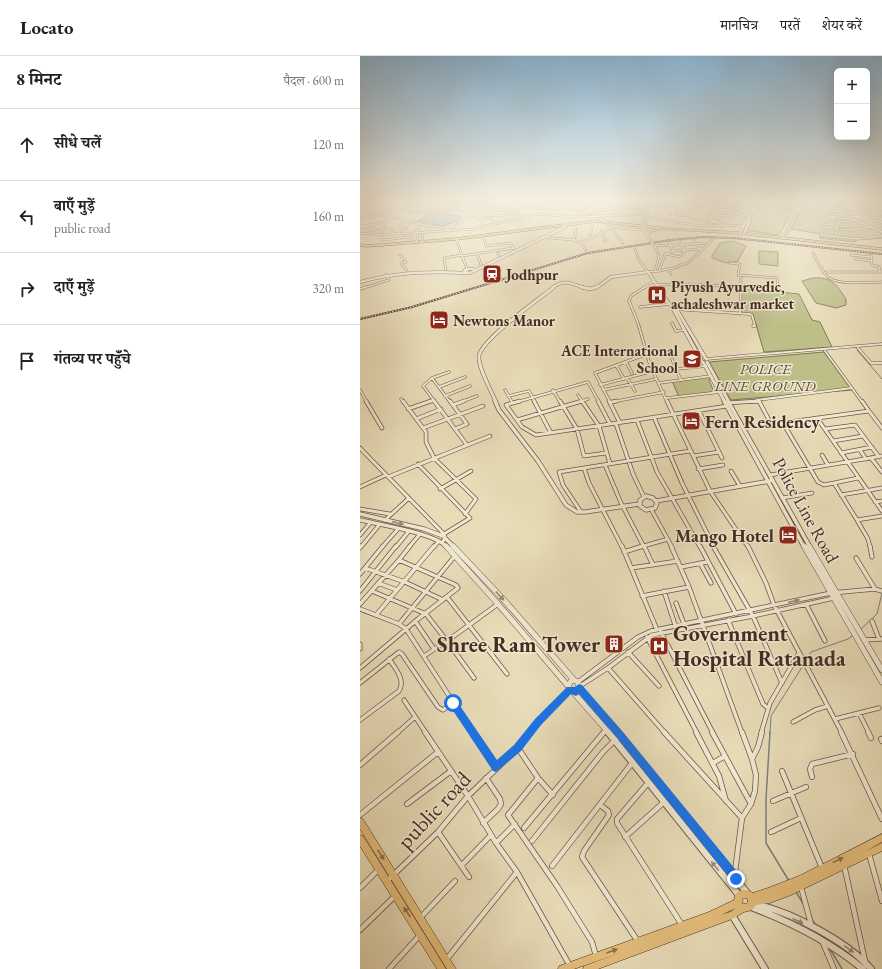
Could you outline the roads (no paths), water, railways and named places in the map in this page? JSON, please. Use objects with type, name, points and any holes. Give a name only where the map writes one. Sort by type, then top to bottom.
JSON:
[{"type":"main road","points":[[383,245],[446,241]]},
{"type":"main road","points":[[360,245],[366,246],[447,241]]},
{"type":"main road","points":[[807,241],[882,249]]},
{"type":"main road","points":[[810,241],[882,249]]},
{"type":"main road","points":[[360,822],[452,969]]},
{"type":"main road","points":[[566,967],[683,926],[776,890],[882,838]]},
{"type":"main road","points":[[361,841],[442,969]]},
{"type":"main road","points":[[587,969],[732,915],[747,901],[778,896],[882,847]]},
{"type":"street","points":[[381,241],[383,245]]},
{"type":"street","points":[[456,241],[459,244],[466,271]]},
{"type":"street","points":[[484,241],[486,246],[510,243],[513,248]]},
{"type":"street","points":[[473,270],[513,248],[532,241]]},
{"type":"street","points":[[387,275],[425,271],[473,270],[534,241]]},
{"type":"street","points":[[575,241],[581,243],[586,250]]},
{"type":"street","points":[[581,243],[585,241]]},
{"type":"street","points":[[651,241],[656,246],[659,256],[655,272]]},
{"type":"street","points":[[669,241],[673,251]]},
{"type":"street","points":[[681,241],[686,250]]},
{"type":"street","points":[[656,246],[710,242]]},
{"type":"street","points":[[639,504],[581,512],[566,505],[538,461],[499,410],[479,362],[479,354],[501,327],[559,282],[565,282],[586,289],[592,289],[599,286],[611,277],[655,272],[678,267],[681,264],[687,264],[710,242]]},
{"type":"street","points":[[695,243],[699,249]]},
{"type":"street","points":[[446,270],[444,258],[513,248]]},
{"type":"street","points":[[635,249],[639,260],[648,272]]},
{"type":"street","points":[[659,271],[663,258],[667,254],[673,251],[702,249]]},
{"type":"street","points":[[496,250],[499,256]]},
{"type":"street","points":[[667,254],[679,257],[686,250]]},
{"type":"street","points":[[477,253],[481,265]]},
{"type":"street","points":[[813,253],[828,277],[838,281],[882,282]]},
{"type":"street","points":[[400,255],[406,262],[401,263],[407,271]]},
{"type":"street","points":[[826,272],[881,272],[879,267],[872,265],[871,256],[851,255]]},
{"type":"street","points":[[854,259],[872,261]]},
{"type":"street","points":[[730,263],[740,264],[738,275],[741,277],[742,287],[740,314]]},
{"type":"street","points":[[667,269],[671,274]]},
{"type":"street","points":[[360,281],[407,271],[466,271]]},
{"type":"street","name":"Police Line Road","points":[[648,272],[669,304],[690,330],[705,361],[770,475],[771,481],[855,624],[862,640],[882,670]]},
{"type":"street","points":[[360,289],[389,280],[387,275]]},
{"type":"street","points":[[656,285],[689,284],[778,290],[777,278],[738,275]]},
{"type":"street","points":[[654,281],[630,298],[631,308],[638,323],[656,379],[667,398],[698,469],[710,491],[746,543],[766,583],[774,605],[835,719],[882,819]]},
{"type":"street","points":[[640,307],[669,304]]},
{"type":"street","points":[[673,308],[752,315],[755,326],[753,326]]},
{"type":"street","name":"Police Line Road","points":[[673,308],[705,361]]},
{"type":"street","points":[[672,323],[676,331],[685,330]]},
{"type":"street","points":[[705,361],[882,345]]},
{"type":"street","points":[[676,369],[705,361],[882,345]]},
{"type":"street","points":[[858,348],[871,363],[882,363]]},
{"type":"street","points":[[825,351],[882,428]]},
{"type":"street","points":[[644,497],[629,461],[618,424],[595,373],[647,354]]},
{"type":"street","points":[[672,359],[682,380]]},
{"type":"street","points":[[705,361],[711,376],[729,404],[849,625],[862,640],[882,682]]},
{"type":"street","points":[[626,362],[632,373]]},
{"type":"street","points":[[616,365],[635,391]]},
{"type":"street","points":[[600,385],[653,371]]},
{"type":"street","points":[[449,372],[432,378],[423,386],[467,446]]},
{"type":"street","points":[[658,383],[711,376]]},
{"type":"street","points":[[439,387],[465,377]]},
{"type":"street","points":[[432,378],[467,424],[455,429]]},
{"type":"street","points":[[603,390],[656,379]]},
{"type":"street","points":[[611,425],[588,382],[553,390],[506,405],[517,420],[528,431],[536,435],[599,426],[611,425],[618,424],[755,400],[852,388]]},
{"type":"street","points":[[445,396],[470,386]]},
{"type":"street","points":[[360,390],[382,428]]},
{"type":"street","points":[[505,390],[512,402]]},
{"type":"street","points":[[553,390],[577,429],[584,456],[606,453]]},
{"type":"street","points":[[508,396],[528,391],[551,433]]},
{"type":"street","points":[[612,402],[664,392]]},
{"type":"street","points":[[667,398],[720,392]]},
{"type":"street","points":[[578,395],[599,426],[610,464]]},
{"type":"street","points":[[453,405],[477,396]]},
{"type":"street","points":[[401,399],[427,435],[426,442],[434,458],[476,500],[465,514]]},
{"type":"street","points":[[408,409],[434,400]]},
{"type":"street","points":[[517,420],[588,400]]},
{"type":"street","points":[[755,400],[759,401],[770,422],[774,424],[869,411]]},
{"type":"street","points":[[423,428],[482,406]]},
{"type":"street","points":[[416,419],[441,409]]},
{"type":"street","points":[[699,411],[722,458]]},
{"type":"street","points":[[654,418],[669,455],[714,548],[753,616],[782,683]]},
{"type":"street","points":[[817,418],[882,511]]},
{"type":"street","points":[[637,420],[657,472],[691,530],[736,614]]},
{"type":"street","points":[[782,423],[820,484],[824,486],[858,478]]},
{"type":"street","points":[[770,475],[880,456],[855,425],[825,429]]},
{"type":"street","points":[[360,487],[490,436]]},
{"type":"street","points":[[833,441],[863,436]]},
{"type":"street","points":[[841,453],[872,447]]},
{"type":"street","points":[[360,448],[504,600],[578,684],[735,877],[747,901],[764,906],[817,931],[848,948],[865,961],[871,969]]},
{"type":"street","points":[[860,450],[866,459]]},
{"type":"street","points":[[581,512],[563,485],[560,472],[690,451]]},
{"type":"street","points":[[693,456],[719,452]]},
{"type":"street","points":[[822,455],[828,465]]},
{"type":"street","points":[[871,458],[882,472]]},
{"type":"street","points":[[376,615],[444,536],[470,518],[440,489],[418,464]]},
{"type":"street","points":[[605,465],[610,481],[653,565]]},
{"type":"street","points":[[698,469],[723,465]]},
{"type":"street","points":[[584,468],[589,484],[624,552],[659,632],[750,806]]},
{"type":"street","points":[[440,489],[471,471]]},
{"type":"street","points":[[731,471],[740,486]]},
{"type":"street","points":[[656,501],[771,481]]},
{"type":"street","points":[[834,483],[868,539],[872,557]]},
{"type":"street","points":[[841,495],[881,489]]},
{"type":"street","points":[[782,498],[812,493]]},
{"type":"street","points":[[639,504],[640,500],[644,497],[650,496],[656,501]]},
{"type":"street","points":[[385,520],[409,498]]},
{"type":"street","points":[[639,504],[642,508],[651,509],[656,506],[656,501]]},
{"type":"street","points":[[876,502],[882,501]]},
{"type":"street","points":[[360,508],[390,514]]},
{"type":"street","points":[[651,509],[668,539],[681,567],[752,759],[757,783],[750,806],[743,817],[733,888]]},
{"type":"street","points":[[360,514],[424,529],[444,536]]},
{"type":"street","points":[[857,520],[882,516]]},
{"type":"street","points":[[360,520],[420,534],[440,542],[498,604],[606,729],[733,888],[747,901],[766,913],[823,941],[853,960],[863,969]]},
{"type":"street","points":[[360,535],[370,522]]},
{"type":"street","points":[[360,548],[380,524]]},
{"type":"street","points":[[360,574],[398,529]]},
{"type":"street","points":[[360,591],[409,531]]},
{"type":"street","points":[[360,604],[420,534]]},
{"type":"street","points":[[624,552],[668,539]]},
{"type":"street","points":[[399,624],[454,557]]},
{"type":"street","points":[[856,558],[876,589]]},
{"type":"street","points":[[360,668],[458,587],[399,560]]},
{"type":"street","points":[[631,568],[678,561]]},
{"type":"street","points":[[681,567],[707,562]]},
{"type":"street","points":[[700,563],[711,583]]},
{"type":"street","points":[[365,568],[386,574],[443,600]]},
{"type":"street","points":[[378,582],[397,590]]},
{"type":"street","points":[[642,596],[689,587]]},
{"type":"street","points":[[570,689],[608,668],[647,637],[675,625],[736,614],[836,592],[844,593],[876,589],[882,591]]},
{"type":"street","points":[[372,591],[426,614],[474,678]]},
{"type":"street","points":[[664,591],[675,625]]},
{"type":"street","points":[[578,684],[638,638],[659,632],[753,616],[839,597],[844,593]]},
{"type":"street","points":[[447,597],[507,674]]},
{"type":"street","points":[[676,602],[684,624]]},
{"type":"street","points":[[424,656],[498,604]]},
{"type":"street","points":[[806,604],[825,641]]},
{"type":"street","points":[[360,609],[399,624],[406,629],[496,767]]},
{"type":"street","points":[[728,620],[763,704],[768,708]]},
{"type":"street","points":[[415,621],[434,649]]},
{"type":"street","points":[[862,640],[880,639],[872,621]]},
{"type":"street","points":[[647,637],[714,763],[726,801]]},
{"type":"street","points":[[360,644],[360,649]]},
{"type":"street","points":[[360,683],[399,652],[402,654],[441,709],[445,709],[453,703]]},
{"type":"street","points":[[628,652],[659,686]]},
{"type":"street","points":[[752,759],[758,748],[762,726],[768,708],[800,654]]},
{"type":"street","points":[[360,720],[399,691],[402,687],[402,682],[390,659]]},
{"type":"street","points":[[608,668],[726,801],[743,817]]},
{"type":"street","points":[[570,689],[571,681],[578,684]]},
{"type":"street","name":"public road","points":[[387,881],[438,832],[468,796],[496,767],[518,748],[538,722],[570,689]]},
{"type":"street","points":[[404,700],[468,796],[496,843],[517,872],[566,967]]},
{"type":"street","points":[[793,722],[815,710],[828,706]]},
{"type":"street","points":[[835,719],[879,708]]},
{"type":"street","points":[[859,713],[871,738]]},
{"type":"street","points":[[360,765],[415,717]]},
{"type":"street","points":[[524,828],[606,729]]},
{"type":"street","points":[[532,841],[603,752],[620,735]]},
{"type":"street","points":[[518,748],[538,778],[552,795]]},
{"type":"street","points":[[360,815],[438,752]]},
{"type":"street","points":[[812,777],[810,769],[812,764],[852,754]]},
{"type":"street","points":[[714,763],[724,757]]},
{"type":"street","points":[[552,866],[632,763]]},
{"type":"street","points":[[407,804],[450,771]]},
{"type":"street","points":[[782,771],[822,868]]},
{"type":"street","points":[[483,823],[498,809],[501,804],[500,799],[486,778]]},
{"type":"street","points":[[538,778],[508,815],[558,886],[592,942],[596,956]]},
{"type":"street","points":[[648,783],[617,819],[617,823],[683,926]]},
{"type":"street","points":[[773,801],[806,788]]},
{"type":"street","points":[[625,837],[664,802]]},
{"type":"street","points":[[600,805],[608,811],[609,815],[584,851],[582,857],[638,942]]},
{"type":"street","points":[[770,832],[801,818]]},
{"type":"street","points":[[496,843],[515,824]]},
{"type":"street","points":[[438,832],[469,877]]},
{"type":"street","points":[[462,865],[491,835]]},
{"type":"street","points":[[869,854],[882,901]]},
{"type":"street","points":[[844,865],[865,961]]},
{"type":"street","points":[[360,888],[379,869]]},
{"type":"street","points":[[446,960],[517,872]]},
{"type":"street","points":[[420,918],[455,881]]},
{"type":"street","points":[[800,886],[817,931]]},
{"type":"street","points":[[360,930],[396,896]]},
{"type":"street","points":[[732,915],[765,969]]},
{"type":"street","points":[[389,969],[421,935]]},
{"type":"street","points":[[823,941],[834,969]]},
{"type":"waterway","points":[[857,350],[882,379]]},
{"type":"waterway","points":[[861,629],[877,614],[882,593]]},
{"type":"waterway","points":[[806,661],[811,652],[848,639],[852,636]]},
{"type":"waterway","points":[[770,733],[771,716],[804,664]]},
{"type":"waterway","points":[[770,732],[766,799],[766,843],[789,881]]},
{"type":"waterway","points":[[796,892],[804,905]]},
{"type":"waterway","points":[[811,918],[816,926]]},
{"type":"waterway","points":[[830,949],[842,969]]},
{"type":"railway","points":[[360,319],[412,307],[588,253],[667,241]]},
{"type":"railway","points":[[758,241],[882,254]]},
{"type":"place","name":"Jodhpur","points":[[492,274]]},
{"type":"place","name":"Piyush Ayurvedic, achaleshwar market","points":[[657,295]]},
{"type":"place","name":"Newtons Manor","points":[[439,320]]},
{"type":"place","name":"ACE International School","points":[[692,359]]},
{"type":"place","name":"Fern Residency","points":[[691,421]]},
{"type":"place","name":"Mango Hotel","points":[[788,535]]},
{"type":"place","name":"Shree Ram Tower","points":[[614,644]]},
{"type":"place","name":"Government Hospital Ratanada","points":[[659,646]]},
{"type":"park label","name":"POLICE LINE GROUND","points":[[765,376]]}]
